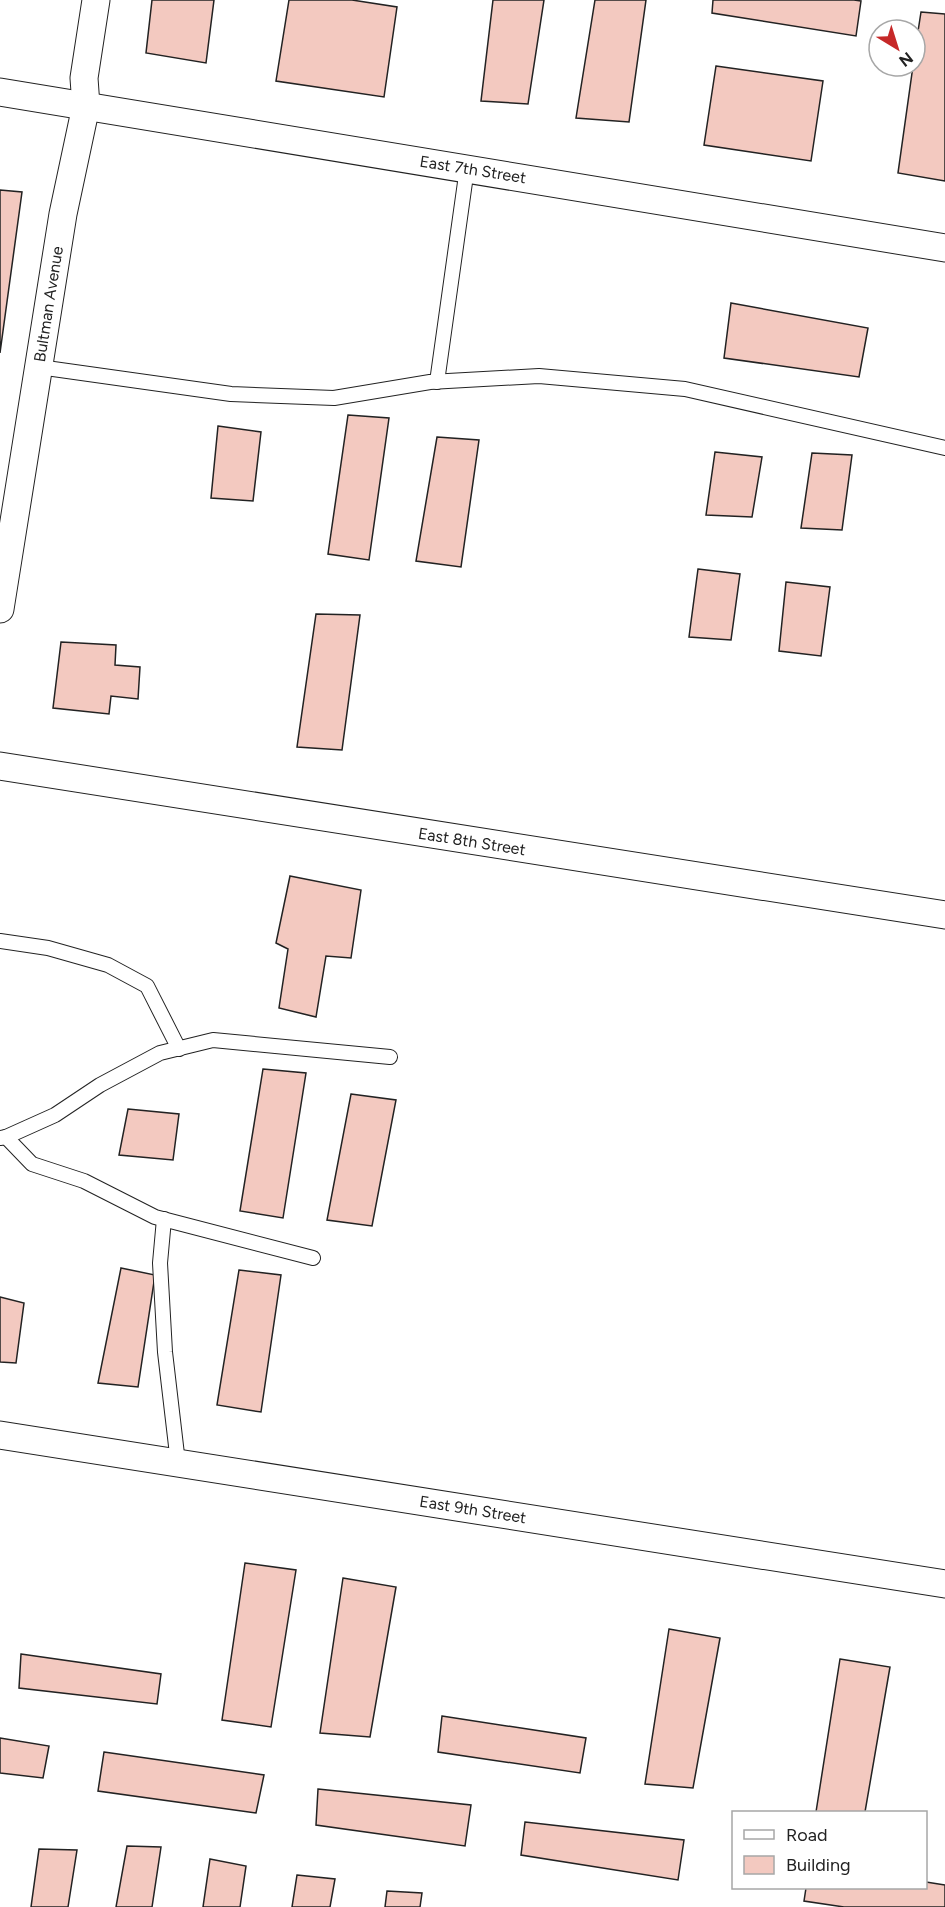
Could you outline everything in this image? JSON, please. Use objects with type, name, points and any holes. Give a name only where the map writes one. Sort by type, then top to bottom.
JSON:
[{"type":"street","name":"Bultman Avenue","points":[[0,609],[63,214],[86,106],[84,78],[96,0]]},
{"type":"street","name":"East 7th Street","points":[[0,92],[945,248]]},
{"type":"street","name":"East 8th Street","points":[[0,766],[945,915]]},
{"type":"street","name":"East 9th Street","points":[[0,1435],[945,1584]]},
{"type":"lane","points":[[437,382],[467,168]]},
{"type":"lane","points":[[39,367],[231,394],[334,398],[437,382],[539,376],[685,389],[945,448]]},
{"type":"lane","points":[[0,941],[48,948],[108,965],[147,986],[179,1049]]},
{"type":"lane","points":[[313,1258],[155,1217],[84,1181],[32,1164],[3,1138],[55,1115],[100,1085],[160,1053],[213,1040],[390,1057]]},
{"type":"lane","points":[[164,1219],[160,1263],[165,1352],[178,1462]]},
{"type":"building","points":[[152,0],[214,0],[206,63],[146,53]]},
{"type":"building","points":[[289,0],[352,0],[397,7],[384,97],[276,81]]},
{"type":"building","points":[[493,0],[544,0],[528,104],[481,101]]},
{"type":"building","points":[[595,0],[646,0],[629,122],[576,118]]},
{"type":"building","points":[[713,0],[861,1],[856,36],[712,13]]},
{"type":"building","points":[[921,12],[945,14],[945,181],[898,173],[911,78],[927,78],[927,18],[920,18]]},
{"type":"building","points":[[716,66],[823,81],[811,161],[704,145]]},
{"type":"building","points":[[0,190],[22,192],[0,353]]},
{"type":"building","points":[[731,303],[868,328],[859,377],[724,358]]},
{"type":"building","points":[[348,415],[389,418],[369,560],[328,554]]},
{"type":"building","points":[[218,426],[261,432],[253,501],[211,498]]},
{"type":"building","points":[[437,437],[479,440],[461,567],[416,561]]},
{"type":"building","points":[[715,452],[762,457],[752,517],[706,515]]},
{"type":"building","points":[[812,453],[852,455],[842,530],[801,528]]},
{"type":"building","points":[[698,569],[740,574],[731,640],[689,637]]},
{"type":"building","points":[[786,582],[830,587],[821,656],[779,651]]},
{"type":"building","points":[[316,614],[360,615],[342,750],[297,747]]},
{"type":"building","points":[[61,642],[116,645],[115,665],[140,667],[138,699],[111,696],[109,714],[53,708]]},
{"type":"building","points":[[290,876],[361,890],[351,958],[326,956],[316,1017],[279,1008],[288,949],[276,943]]},
{"type":"building","points":[[263,1069],[306,1073],[283,1218],[240,1211]]},
{"type":"building","points":[[351,1094],[396,1100],[372,1226],[327,1220]]},
{"type":"building","points":[[128,1109],[179,1114],[173,1160],[119,1155]]},
{"type":"building","points":[[121,1268],[155,1275],[138,1387],[98,1383]]},
{"type":"building","points":[[239,1270],[281,1275],[261,1412],[217,1405]]},
{"type":"building","points":[[0,1297],[24,1303],[16,1363],[0,1362]]},
{"type":"building","points":[[245,1563],[296,1570],[271,1727],[222,1720]]},
{"type":"building","points":[[343,1578],[396,1587],[370,1737],[320,1733]]},
{"type":"building","points":[[669,1629],[720,1638],[693,1788],[645,1784]]},
{"type":"building","points":[[21,1654],[161,1674],[157,1704],[19,1688]]},
{"type":"building","points":[[840,1659],[890,1667],[865,1811],[816,1811]]},
{"type":"building","points":[[442,1716],[586,1738],[580,1773],[438,1752]]},
{"type":"building","points":[[0,1738],[49,1746],[43,1778],[0,1773]]},
{"type":"building","points":[[104,1752],[264,1775],[256,1813],[98,1791]]},
{"type":"building","points":[[318,1789],[471,1805],[465,1846],[316,1825]]},
{"type":"building","points":[[525,1822],[684,1840],[678,1880],[521,1855]]},
{"type":"building","points":[[127,1846],[161,1847],[152,1907],[116,1907]]},
{"type":"building","points":[[39,1849],[77,1850],[68,1907],[31,1907]]},
{"type":"building","points":[[210,1859],[246,1866],[240,1907],[203,1907]]},
{"type":"building","points":[[297,1875],[335,1879],[330,1907],[292,1907]]},
{"type":"building","points":[[927,1882],[945,1885],[945,1907],[844,1907],[804,1901],[806,1889],[927,1889]]},
{"type":"building","points":[[387,1891],[422,1893],[420,1907],[385,1907]]}]
